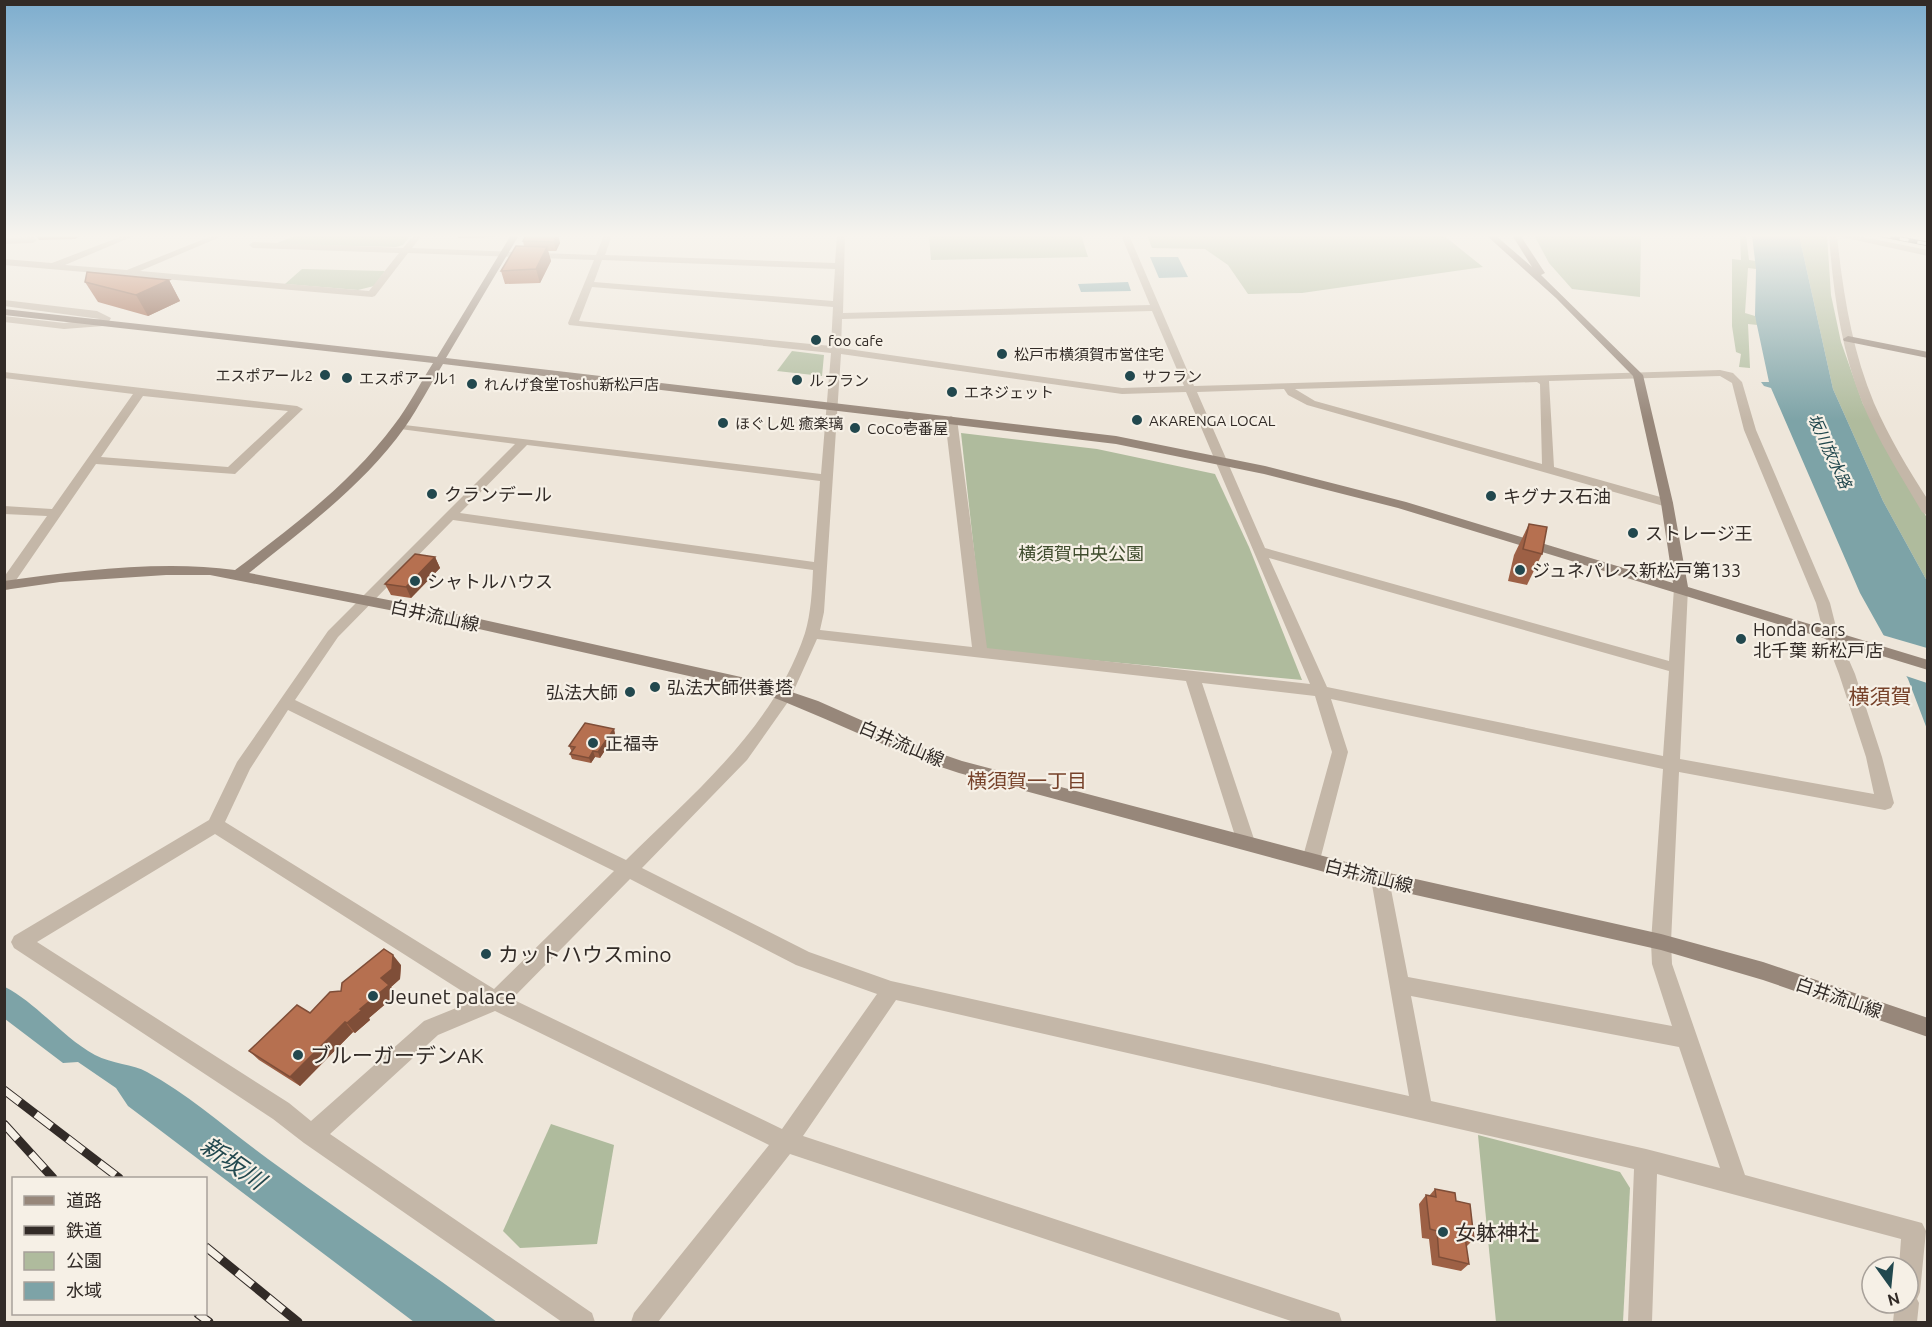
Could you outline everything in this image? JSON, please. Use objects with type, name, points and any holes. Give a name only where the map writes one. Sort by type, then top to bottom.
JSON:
[{"type":"street","points":[[238,575],[312,517],[356,476],[400,426],[479,297]]},
{"type":"street","points":[[583,297],[573,323],[836,350],[1122,391],[1638,375],[1720,373],[1729,375],[1737,382],[1750,430],[1838,637],[1885,803],[1671,764],[1321,691],[812,634]]},
{"type":"street","points":[[712,297],[837,310],[1156,308]]},
{"type":"street","points":[[312,1135],[430,1028],[496,1001],[741,756],[785,695],[812,634],[817,612],[838,297]]},
{"type":"street","points":[[1151,297],[1321,691],[1340,752],[1311,860]]},
{"type":"street","points":[[1560,297],[1638,375],[1666,503],[1682,588],[1661,942],[1662,964],[1685,1038],[1736,1182]]},
{"type":"street","points":[[1842,297],[1848,339],[1867,401],[1891,449],[1928,512]]},
{"type":"street","points":[[4,303],[97,314],[106,318],[103,323]]},
{"type":"street","points":[[4,312],[830,405],[1116,440],[1221,461],[1402,505],[1682,588],[1928,665]]},
{"type":"street","points":[[4,319],[64,326],[103,323]]},
{"type":"street","points":[[1848,339],[1928,355]]},
{"type":"street","points":[[4,375],[140,393],[297,409],[231,471],[92,460]]},
{"type":"street","points":[[1540,378],[1545,384],[1548,470]]},
{"type":"street","points":[[1288,386],[1292,393],[1311,403],[1666,503]]},
{"type":"street","points":[[5,586],[140,393]]},
{"type":"street","points":[[951,419],[980,653]]},
{"type":"street","points":[[400,426],[826,477]]},
{"type":"street","points":[[524,441],[333,634],[309,666],[243,766],[215,825],[21,942],[281,1111],[312,1135],[583,1323]]},
{"type":"street","points":[[4,510],[56,513]]},
{"type":"street","points":[[450,516],[820,567]]},
{"type":"street","points":[[1259,551],[1677,668]]},
{"type":"street","name":"白井流山線","points":[[5,586],[60,578],[210,571],[367,601],[710,674],[785,695],[959,767],[1380,879],[1661,942],[1763,971],[1925,1027]]},
{"type":"street","points":[[1192,677],[1246,842]]},
{"type":"street","points":[[286,702],[803,959],[891,990],[1422,1108],[1736,1182],[1914,1231],[1912,1255]]},
{"type":"street","points":[[215,825],[496,1001],[786,1142],[1330,1323]]},
{"type":"street","points":[[1380,879],[1422,1108]]},
{"type":"street","points":[[1400,985],[1685,1038]]},
{"type":"street","points":[[643,1323],[786,1142],[891,990]]},
{"type":"street","points":[[1640,1323],[1646,1160]]},
{"type":"green space","points":[[1732,297],[1746,297],[1745,313],[1755,316],[1758,325],[1748,324],[1750,368],[1739,367],[1741,354],[1736,352],[1732,326]]},
{"type":"green space","points":[[1813,297],[1831,297],[1841,342],[1863,404],[1927,518],[1927,581],[1883,501],[1833,389]]},
{"type":"green space","points":[[792,351],[824,355],[822,376],[777,371]]},
{"type":"green space","name":"横須賀中央公園","points":[[961,433],[1097,449],[1215,474],[1249,547],[1302,680],[985,650]]},
{"type":"green space","points":[[551,1124],[614,1145],[597,1244],[520,1248],[503,1231]]},
{"type":"green space","points":[[1478,1135],[1620,1172],[1630,1188],[1623,1322],[1496,1322]]},
{"type":"water","name":"坂川放水路","points":[[1755,297],[1813,297],[1833,389],[1883,501],[1927,581],[1927,729],[1908,679],[1860,593],[1771,388],[1764,386],[1761,382],[1769,382],[1755,316]]},
{"type":"water","name":"新坂川","points":[[5,987],[28,1002],[83,1048],[108,1060],[141,1069],[178,1091],[297,1180],[497,1322],[414,1322],[128,1106],[116,1088],[78,1062],[63,1063],[5,1019]]},
{"type":"pier","points":[[1879,634],[1927,648],[1927,683],[1903,675]]},
{"type":"building","points":[[1529,524],[1547,527],[1542,554],[1523,549]]},
{"type":"building","points":[[415,554],[435,557],[406,587],[385,584]]},
{"type":"building","name":"正福寺","points":[[585,723],[614,729],[598,752],[593,751],[589,758],[570,754],[575,747],[569,746]]},
{"type":"building","points":[[384,949],[393,955],[392,969],[381,978],[389,985],[347,1023],[345,1022],[290,1077],[249,1051],[297,1005],[310,1013],[330,992],[341,991],[342,983]]},
{"type":"building","name":"女躰神社","points":[[1435,1189],[1455,1193],[1456,1201],[1470,1204],[1474,1239],[1465,1237],[1469,1264],[1439,1257],[1437,1231],[1430,1229],[1426,1195],[1436,1197]]},
{"type":"railway","points":[[4,1090],[118,1177]]},
{"type":"railway","points":[[4,1124],[52,1177]]},
{"type":"railway","points":[[207,1248],[298,1322]]},
{"type":"railway","points":[[199,1315],[209,1322]]},
{"type":"place","name":"foo cafe","points":[[816,340]]},
{"type":"place","name":"松戸市横須賀市営住宅","points":[[1002,354]]},
{"type":"place","name":"エスポアール2","points":[[325,375]]},
{"type":"place","name":"サフラン","points":[[1130,376]]},
{"type":"place","name":"エスポアール1","points":[[347,378]]},
{"type":"place","name":"ルフラン","points":[[797,380]]},
{"type":"place","name":"れんげ食堂Toshu新松戸店","points":[[472,384]]},
{"type":"place","name":"エネジェット","points":[[952,392]]},
{"type":"place","name":"AKARENGA LOCAL","points":[[1137,420]]},
{"type":"place","name":"ほぐし処 癒楽璃","points":[[723,423]]},
{"type":"place","name":"CoCo壱番屋","points":[[855,428]]},
{"type":"place","name":"クランデール","points":[[432,494]]},
{"type":"place","name":"キグナス石油","points":[[1491,496]]},
{"type":"place","name":"ストレージ王","points":[[1633,533]]},
{"type":"place","name":"ジュネパレス新松戸第133","points":[[1520,570]]},
{"type":"place","name":"シャトルハウス","points":[[415,581]]},
{"type":"place","name":"Honda Cars 北千葉 新松戸店","points":[[1741,639]]},
{"type":"place","name":"弘法大師供養塔","points":[[655,687]]},
{"type":"place","name":"弘法大師","points":[[630,692]]},
{"type":"place","name":"正福寺","points":[[593,743]]},
{"type":"place","name":"カットハウスmino","points":[[486,954]]},
{"type":"place","name":"Jeunet palace","points":[[373,996]]},
{"type":"place","name":"ブルーガーデンAK","points":[[298,1055]]},
{"type":"place","name":"女躰神社","points":[[1443,1232]]},
{"type":"district","name":"横須賀","points":[[1880,696]]},
{"type":"district","name":"横須賀一丁目","points":[[1027,780]]}]
